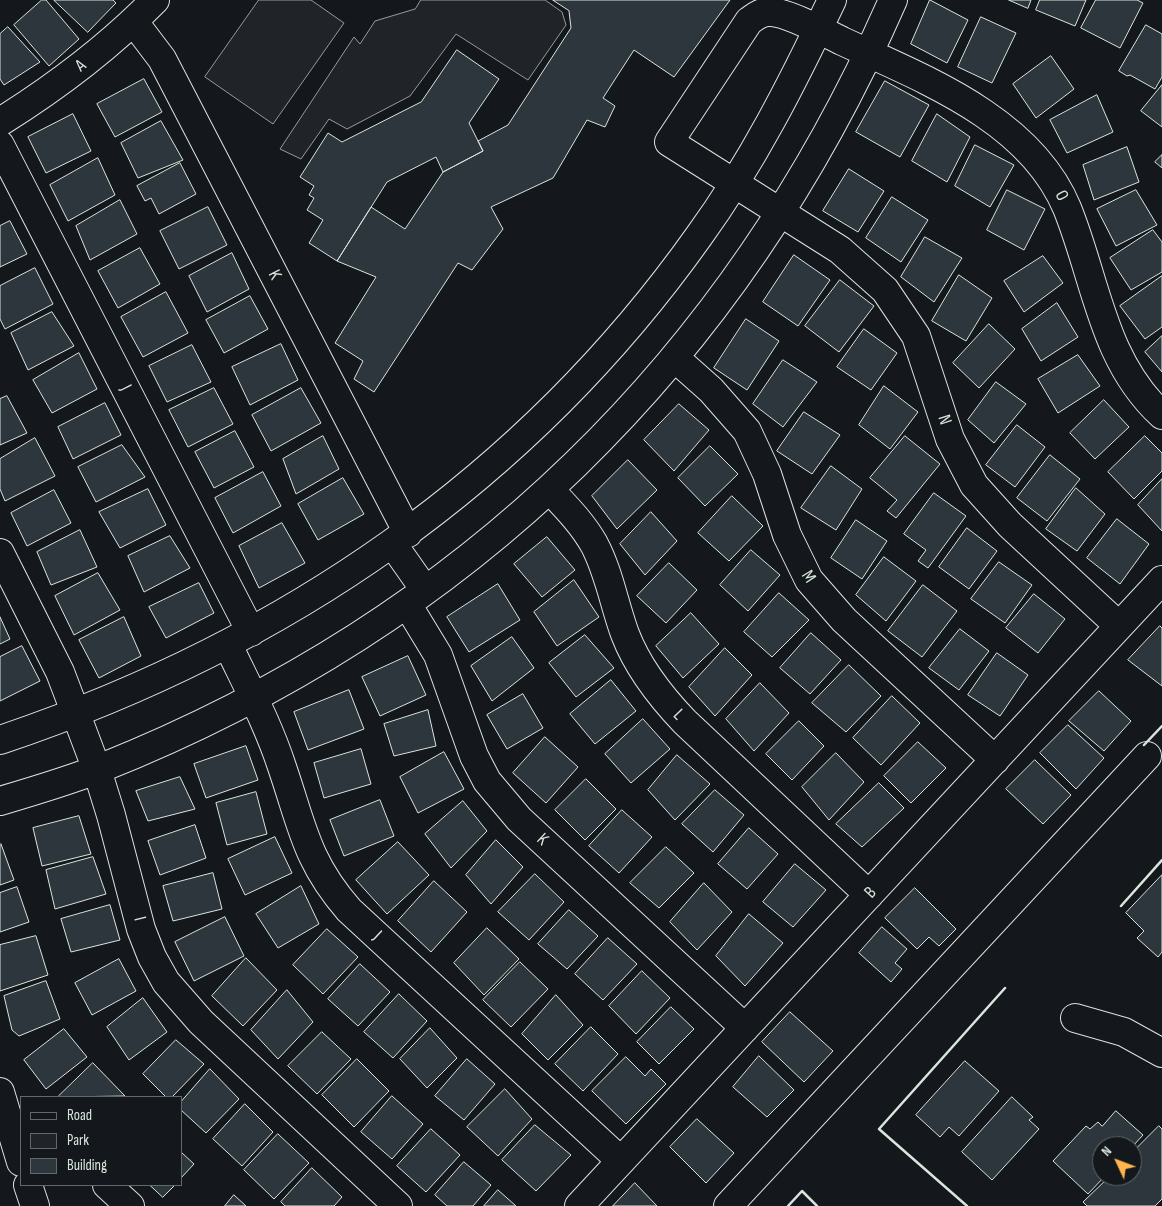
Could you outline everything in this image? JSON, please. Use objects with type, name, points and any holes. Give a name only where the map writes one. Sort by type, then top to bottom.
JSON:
[{"type":"street","name":"A","points":[[0,122],[60,82],[134,22],[155,0]]},
{"type":"street","points":[[0,740],[75,714],[164,677],[239,638],[329,585],[400,538],[501,458],[586,374],[665,283],[701,234],[734,183],[782,101],[832,0]]},
{"type":"street","points":[[0,801],[97,770],[146,749],[254,696],[342,646],[416,597],[482,548],[550,490],[618,422],[675,358],[729,287],[781,211],[833,126],[870,54],[893,0]]},
{"type":"street","name":"O","points":[[670,142],[748,21],[758,14],[769,12],[781,14],[870,54],[988,114],[1026,147],[1042,165],[1066,206],[1101,315],[1121,362],[1138,388],[1162,415]]},
{"type":"street","name":"K","points":[[134,22],[162,59],[400,538],[416,597],[474,756],[487,780],[519,819],[745,1028]]},
{"type":"street","name":"N","points":[[670,142],[840,250],[885,290],[902,312],[916,336],[950,439],[974,485],[1010,525],[1120,626]]},
{"type":"street","name":"J","points":[[0,145],[239,638],[254,696],[282,766],[308,848],[334,893],[349,910],[621,1161]]},
{"type":"street","name":"M","points":[[675,358],[711,390],[747,431],[764,466],[797,559],[820,594],[844,620],[995,760]]},
{"type":"street","name":"L","points":[[550,490],[582,525],[594,544],[602,561],[633,653],[657,691],[685,722],[869,894]]},
{"type":"street","name":"I","points":[[0,553],[60,672],[97,770],[141,930],[152,957],[166,982],[201,1022],[398,1206]]},
{"type":"street","name":"B","points":[[579,1206],[1162,580]]},
{"type":"street","points":[[728,1206],[1147,756]]},
{"type":"street","points":[[1076,1018],[1124,1032],[1162,1053]]},
{"type":"street","points":[[0,1086],[20,1105]]},
{"type":"street","points":[[0,1092],[20,1159]]},
{"type":"street","points":[[28,1186],[34,1206]]},
{"type":"street","points":[[108,1186],[130,1206]]},
{"type":"green space","points":[[259,0],[311,0],[344,23],[273,124],[205,77]]},
{"type":"green space","points":[[421,0],[545,0],[562,12],[566,25],[528,80],[456,34],[410,96],[347,129],[329,119],[301,159],[280,149],[354,37],[360,44],[375,21],[415,9]]},
{"type":"building","points":[[42,0],[46,0],[79,39],[49,66],[14,25]]},
{"type":"building","points":[[54,0],[113,0],[116,3],[88,32]]},
{"type":"building","points":[[553,0],[730,0],[674,77],[634,50],[603,98],[615,106],[605,127],[587,120],[553,178],[491,207],[503,229],[472,270],[458,263],[374,392],[354,379],[363,361],[335,343],[376,277],[337,261],[371,207],[405,229],[443,172],[483,151],[478,141],[508,125],[571,28],[569,11]]},
{"type":"building","points":[[930,0],[968,20],[947,63],[911,44]]},
{"type":"building","points":[[1009,0],[1031,0],[1028,8]]},
{"type":"building","points":[[1040,0],[1086,0],[1075,26],[1036,10]]},
{"type":"building","points":[[1096,0],[1137,0],[1143,3],[1120,48],[1081,28]]},
{"type":"building","points":[[981,17],[1016,33],[992,83],[958,67]]},
{"type":"building","points":[[1146,25],[1162,34],[1162,77],[1155,89],[1119,71]]},
{"type":"building","points":[[8,27],[40,62],[4,85],[0,79],[0,34]]},
{"type":"building","points":[[457,50],[499,79],[469,123],[483,151],[443,172],[436,157],[387,182],[337,261],[309,243],[323,220],[307,210],[314,198],[309,195],[314,186],[300,177],[328,133],[342,142],[421,102]]},
{"type":"building","points":[[1051,56],[1074,89],[1036,118],[1013,84]]},
{"type":"building","points":[[144,79],[162,112],[115,137],[97,104]]},
{"type":"building","points":[[885,81],[929,105],[900,157],[856,132]]},
{"type":"building","points":[[1162,85],[1162,127],[1141,111]]},
{"type":"building","points":[[1097,95],[1113,132],[1067,153],[1050,120]]},
{"type":"building","points":[[73,114],[91,151],[46,173],[28,137]]},
{"type":"building","points":[[937,114],[970,137],[947,182],[912,161]]},
{"type":"building","points":[[161,121],[183,160],[138,178],[121,143]]},
{"type":"building","points":[[975,145],[1014,165],[990,207],[955,186]]},
{"type":"building","points":[[1127,147],[1139,182],[1094,200],[1083,165]]},
{"type":"building","points":[[1162,155],[1162,168],[1155,162]]},
{"type":"building","points":[[98,158],[115,195],[68,221],[50,185]]},
{"type":"building","points":[[180,163],[196,194],[159,214],[151,198],[145,201],[137,186]]},
{"type":"building","points":[[849,169],[884,191],[858,232],[823,211]]},
{"type":"building","points":[[1007,190],[1045,209],[1024,250],[987,230]]},
{"type":"building","points":[[1136,190],[1157,225],[1116,246],[1097,209]]},
{"type":"building","points":[[892,197],[928,220],[901,262],[866,238]]},
{"type":"building","points":[[120,200],[137,234],[90,260],[76,226]]},
{"type":"building","points":[[208,207],[227,245],[179,269],[160,231]]},
{"type":"building","points":[[10,221],[27,254],[0,267],[0,226]]},
{"type":"building","points":[[1153,230],[1162,242],[1162,272],[1131,290],[1110,258]]},
{"type":"building","points":[[925,237],[962,258],[934,302],[901,277]]},
{"type":"building","points":[[140,248],[160,284],[118,308],[98,271]]},
{"type":"building","points":[[232,253],[249,289],[207,312],[189,276]]},
{"type":"building","points":[[794,255],[830,280],[798,326],[763,302]]},
{"type":"building","points":[[1043,256],[1063,283],[1024,312],[1004,281]]},
{"type":"building","points":[[35,268],[53,304],[5,329],[0,319],[0,286]]},
{"type":"building","points":[[959,275],[992,298],[966,341],[932,321]]},
{"type":"building","points":[[1162,276],[1162,327],[1145,339],[1120,306]]},
{"type":"building","points":[[840,280],[874,306],[839,352],[805,326]]},
{"type":"building","points":[[166,292],[188,333],[143,357],[121,317]]},
{"type":"building","points":[[250,296],[268,329],[224,353],[206,320]]},
{"type":"building","points":[[1057,303],[1078,337],[1041,361],[1022,329]]},
{"type":"building","points":[[52,312],[74,346],[28,370],[11,333]]},
{"type":"building","points":[[746,319],[779,341],[747,390],[714,368]]},
{"type":"building","points":[[989,324],[1015,349],[979,388],[953,363]]},
{"type":"building","points":[[864,329],[897,353],[871,390],[837,367]]},
{"type":"building","points":[[1162,336],[1162,372],[1145,352]]},
{"type":"building","points":[[281,344],[298,380],[250,405],[232,367]]},
{"type":"building","points":[[192,345],[211,382],[167,402],[149,366]]},
{"type":"building","points":[[79,353],[97,389],[52,413],[33,380]]},
{"type":"building","points":[[1078,355],[1100,386],[1058,413],[1038,379]]},
{"type":"building","points":[[783,360],[817,382],[783,427],[753,404]]},
{"type":"building","points":[[996,382],[1026,404],[994,443],[968,420]]},
{"type":"building","points":[[884,386],[918,412],[890,449],[859,425]]},
{"type":"building","points":[[214,388],[233,424],[188,447],[169,410]]},
{"type":"building","points":[[301,388],[321,423],[271,451],[252,415]]},
{"type":"building","points":[[7,396],[27,433],[0,445],[0,399]]},
{"type":"building","points":[[1104,400],[1129,427],[1095,459],[1070,433]]},
{"type":"building","points":[[105,403],[121,435],[73,459],[58,427]]},
{"type":"building","points":[[679,404],[709,430],[674,471],[644,440]]},
{"type":"building","points":[[804,412],[840,435],[812,474],[777,451]]},
{"type":"building","points":[[1017,425],[1045,447],[1015,487],[986,465]]},
{"type":"building","points":[[235,431],[254,467],[214,488],[195,452]]},
{"type":"building","points":[[323,436],[339,469],[296,494],[283,459]]},
{"type":"building","points":[[905,436],[940,464],[896,518],[887,511],[897,500],[870,478]]},
{"type":"building","points":[[1145,436],[1162,453],[1162,471],[1134,499],[1108,472]]},
{"type":"building","points":[[35,438],[55,476],[5,501],[0,489],[0,459]]},
{"type":"building","points":[[122,445],[145,477],[96,502],[78,467]]},
{"type":"building","points":[[710,446],[738,474],[705,506],[678,478]]},
{"type":"building","points":[[1050,455],[1080,479],[1047,521],[1017,498]]},
{"type":"building","points":[[628,460],[657,490],[617,529],[592,496]]},
{"type":"building","points":[[831,466],[862,489],[836,530],[801,508]]},
{"type":"building","points":[[263,472],[281,506],[233,533],[215,498]]},
{"type":"building","points":[[343,478],[364,514],[318,540],[298,504]]},
{"type":"building","points":[[1162,479],[1162,531],[1138,505]]},
{"type":"building","points":[[1076,488],[1105,514],[1077,551],[1046,529]]},
{"type":"building","points":[[148,489],[166,525],[120,548],[99,512]]},
{"type":"building","points":[[54,490],[71,523],[27,546],[11,513]]},
{"type":"building","points":[[934,493],[966,516],[928,568],[918,561],[926,550],[904,534]]},
{"type":"building","points":[[732,496],[763,526],[729,561],[698,533]]},
{"type":"building","points":[[651,512],[677,541],[645,575],[620,544]]},
{"type":"building","points":[[1117,519],[1149,544],[1120,584],[1087,558]]},
{"type":"building","points":[[856,520],[887,541],[862,579],[831,558]]},
{"type":"building","points":[[282,523],[305,563],[259,588],[239,546]]},
{"type":"building","points":[[967,528],[997,551],[969,589],[939,567]]},
{"type":"building","points":[[80,530],[97,567],[51,585],[37,552]]},
{"type":"building","points":[[170,536],[190,568],[144,592],[128,556]]},
{"type":"building","points":[[547,537],[575,570],[542,597],[514,564]]},
{"type":"building","points":[[751,550],[780,575],[748,611],[720,585]]},
{"type":"building","points":[[884,557],[916,581],[886,621],[856,595]]},
{"type":"building","points":[[999,562],[1032,585],[1005,623],[971,599]]},
{"type":"building","points":[[669,563],[697,590],[666,623],[637,596]]},
{"type":"building","points":[[98,573],[120,610],[74,635],[55,596]]},
{"type":"building","points":[[574,580],[599,617],[557,646],[534,612]]},
{"type":"building","points":[[199,583],[214,613],[166,638],[149,607]]},
{"type":"building","points":[[498,584],[520,620],[469,652],[447,617]]},
{"type":"building","points":[[923,585],[957,611],[922,657],[888,631]]},
{"type":"building","points":[[779,593],[809,620],[772,657],[744,632]]},
{"type":"building","points":[[1034,594],[1065,619],[1038,653],[1006,628]]},
{"type":"building","points":[[691,613],[719,644],[683,678],[656,646]]},
{"type":"building","points":[[0,617],[10,639],[0,644]]},
{"type":"building","points":[[124,617],[141,656],[99,678],[79,640]]},
{"type":"building","points":[[1160,626],[1162,628],[1162,686],[1128,660]]},
{"type":"building","points":[[960,629],[989,651],[959,690],[929,668]]},
{"type":"building","points":[[811,633],[841,660],[810,694],[780,668]]},
{"type":"building","points":[[585,635],[614,668],[576,697],[549,663]]},
{"type":"building","points":[[512,637],[534,668],[492,701],[471,666]]},
{"type":"building","points":[[22,646],[40,681],[0,701],[0,657]]},
{"type":"building","points":[[725,648],[752,675],[715,716],[689,687]]},
{"type":"building","points":[[997,653],[1028,675],[1000,716],[968,695]]},
{"type":"building","points":[[408,656],[426,695],[380,716],[362,677]]},
{"type":"building","points":[[849,665],[881,696],[846,732],[812,703]]},
{"type":"building","points":[[611,680],[636,711],[595,744],[570,714]]},
{"type":"building","points":[[760,683],[789,713],[754,751],[726,719]]},
{"type":"building","points":[[349,690],[364,729],[308,750],[294,712]]},
{"type":"building","points":[[1099,691],[1131,721],[1104,751],[1069,721]]},
{"type":"building","points":[[523,694],[543,728],[507,749],[487,715]]},
{"type":"building","points":[[892,696],[920,723],[881,765],[853,738]]},
{"type":"building","points":[[428,710],[436,746],[394,756],[384,724]]},
{"type":"building","points":[[643,719],[670,749],[631,783],[605,754]]},
{"type":"building","points":[[799,721],[824,746],[792,780],[766,754]]},
{"type":"building","points":[[1068,725],[1104,758],[1076,789],[1040,753]]},
{"type":"building","points":[[545,737],[578,767],[546,803],[513,773]]},
{"type":"building","points":[[918,742],[946,768],[911,803],[884,776]]},
{"type":"building","points":[[246,746],[258,780],[206,798],[194,764]]},
{"type":"building","points":[[361,749],[371,784],[324,798],[314,763]]},
{"type":"building","points":[[444,752],[464,789],[418,813],[400,777]]},
{"type":"building","points":[[836,753],[864,782],[829,820],[802,787]]},
{"type":"building","points":[[677,755],[710,784],[675,820],[648,790]]},
{"type":"building","points":[[1035,760],[1071,795],[1043,824],[1006,789]]},
{"type":"building","points":[[180,777],[195,809],[148,821],[136,791]]},
{"type":"building","points":[[586,779],[616,809],[585,840],[555,810]]},
{"type":"building","points":[[879,783],[904,808],[862,847],[836,824]]},
{"type":"building","points":[[715,790],[744,815],[713,852],[682,824]]},
{"type":"building","points":[[256,792],[267,834],[227,845],[216,803]]},
{"type":"building","points":[[380,800],[394,836],[344,856],[330,820]]},
{"type":"building","points":[[463,801],[487,831],[451,868],[425,834]]},
{"type":"building","points":[[622,810],[652,837],[619,873],[589,846]]},
{"type":"building","points":[[79,816],[91,854],[42,866],[33,828]]},
{"type":"building","points":[[195,825],[206,858],[160,875],[148,841]]},
{"type":"building","points":[[749,828],[778,854],[747,889],[718,864]]},
{"type":"building","points":[[275,837],[292,873],[245,895],[228,859]]},
{"type":"building","points":[[496,840],[523,867],[491,904],[466,875]]},
{"type":"building","points":[[398,842],[429,875],[387,914],[356,880]]},
{"type":"building","points":[[0,845],[14,880],[0,885]]},
{"type":"building","points":[[666,847],[694,873],[659,908],[630,883]]},
{"type":"building","points":[[93,857],[106,894],[55,909],[46,870]]},
{"type":"building","points":[[795,864],[826,890],[793,927],[763,902]]},
{"type":"building","points":[[213,873],[222,909],[173,921],[163,886]]},
{"type":"building","points":[[535,874],[564,902],[529,940],[498,912]]},
{"type":"building","points":[[1162,875],[1162,952],[1158,957],[1137,938],[1144,931],[1126,913]]},
{"type":"building","points":[[434,881],[467,912],[431,952],[398,921]]},
{"type":"building","points":[[704,883],[732,912],[697,950],[670,922]]},
{"type":"building","points":[[301,886],[319,924],[278,948],[256,914]]},
{"type":"building","points":[[17,887],[29,922],[0,932],[0,893]]},
{"type":"building","points":[[915,888],[956,929],[939,946],[929,937],[917,949],[885,918]]},
{"type":"building","points":[[110,905],[120,940],[71,952],[61,919]]},
{"type":"building","points":[[569,910],[598,936],[567,969],[538,944]]},
{"type":"building","points":[[749,914],[783,943],[745,986],[716,956]]},
{"type":"building","points":[[225,917],[244,956],[194,981],[175,942]]},
{"type":"building","points":[[882,927],[907,949],[895,963],[902,969],[891,982],[859,953]]},
{"type":"building","points":[[487,928],[519,959],[484,995],[454,963]]},
{"type":"building","points":[[327,929],[358,957],[323,994],[293,965]]},
{"type":"building","points":[[36,936],[48,975],[0,991],[0,945]]},
{"type":"building","points":[[608,938],[637,964],[603,1000],[575,974]]},
{"type":"building","points":[[246,958],[277,990],[243,1026],[212,996]]},
{"type":"building","points":[[119,959],[136,991],[92,1015],[75,983]]},
{"type":"building","points":[[520,962],[548,989],[511,1027],[483,1000]]},
{"type":"building","points":[[360,964],[390,992],[358,1026],[328,999]]},
{"type":"building","points":[[642,971],[670,998],[636,1034],[609,1006]]},
{"type":"building","points":[[46,981],[60,1019],[19,1036],[12,1030],[4,996]]},
{"type":"building","points":[[287,990],[313,1022],[278,1059],[251,1030]]},
{"type":"building","points":[[399,994],[427,1021],[393,1058],[364,1032]]},
{"type":"building","points":[[556,995],[583,1025],[548,1060],[522,1034]]},
{"type":"building","points":[[143,998],[167,1032],[129,1060],[107,1027]]},
{"type":"building","points":[[671,1007],[694,1029],[659,1064],[637,1042]]},
{"type":"building","points":[[790,1012],[833,1051],[804,1082],[762,1042]]},
{"type":"building","points":[[591,1027],[618,1054],[583,1091],[555,1064]]},
{"type":"building","points":[[430,1028],[457,1058],[427,1088],[400,1059]]},
{"type":"building","points":[[64,1029],[87,1057],[46,1089],[24,1060]]},
{"type":"building","points":[[322,1032],[351,1059],[317,1094],[288,1066]]},
{"type":"building","points":[[176,1040],[204,1064],[173,1096],[165,1096],[143,1074]]},
{"type":"building","points":[[759,1056],[794,1090],[767,1117],[733,1087]]},
{"type":"building","points":[[626,1057],[645,1076],[651,1069],[666,1084],[626,1124],[592,1091]]},
{"type":"building","points":[[357,1059],[389,1091],[354,1127],[322,1095]]},
{"type":"building","points":[[467,1059],[495,1084],[464,1120],[435,1096]]},
{"type":"building","points":[[965,1061],[999,1091],[959,1136],[949,1127],[940,1137],[916,1115]]},
{"type":"building","points":[[93,1063],[125,1096],[59,1096]]},
{"type":"building","points":[[210,1069],[239,1099],[206,1133],[182,1111],[182,1101]]},
{"type":"building","points":[[505,1089],[532,1119],[498,1156],[467,1127]]},
{"type":"building","points":[[392,1096],[423,1124],[392,1159],[361,1132]]},
{"type":"building","points":[[1012,1097],[1033,1117],[1029,1120],[1039,1129],[992,1180],[962,1152]]},
{"type":"building","points":[[245,1104],[273,1132],[242,1166],[213,1139]]},
{"type":"building","points":[[1116,1111],[1143,1135],[1092,1136],[1092,1186],[1096,1186],[1088,1194],[1053,1161],[1086,1126],[1090,1129],[1098,1122],[1102,1126]]},
{"type":"building","points":[[697,1119],[734,1153],[706,1183],[670,1147]]},
{"type":"building","points":[[535,1125],[571,1155],[536,1191],[502,1160]]},
{"type":"building","points":[[1159,1126],[1162,1129],[1162,1199],[1155,1206],[1087,1206],[1083,1202],[1100,1186],[1142,1186],[1142,1143]]},
{"type":"building","points":[[431,1129],[460,1155],[426,1192],[397,1166]]},
{"type":"building","points":[[278,1134],[309,1163],[274,1199],[244,1170]]},
{"type":"building","points":[[182,1153],[194,1164],[182,1177]]},
{"type":"building","points":[[464,1162],[491,1185],[473,1206],[447,1206],[435,1195]]},
{"type":"building","points":[[312,1168],[342,1197],[334,1206],[285,1206],[281,1202]]},
{"type":"building","points":[[635,1183],[657,1206],[613,1206]]},
{"type":"building","points":[[151,1186],[174,1186],[163,1197]]},
{"type":"building","points":[[498,1190],[516,1206],[484,1206]]},
{"type":"building","points":[[234,1195],[246,1206],[225,1206]]},
{"type":"wall","points":[[1144,745],[1162,726]]},
{"type":"wall","points":[[1121,906],[1162,860]]},
{"type":"wall","points":[[967,1206],[879,1129],[1005,988]]},
{"type":"wall","points":[[788,1206],[802,1191],[817,1206]]}]
